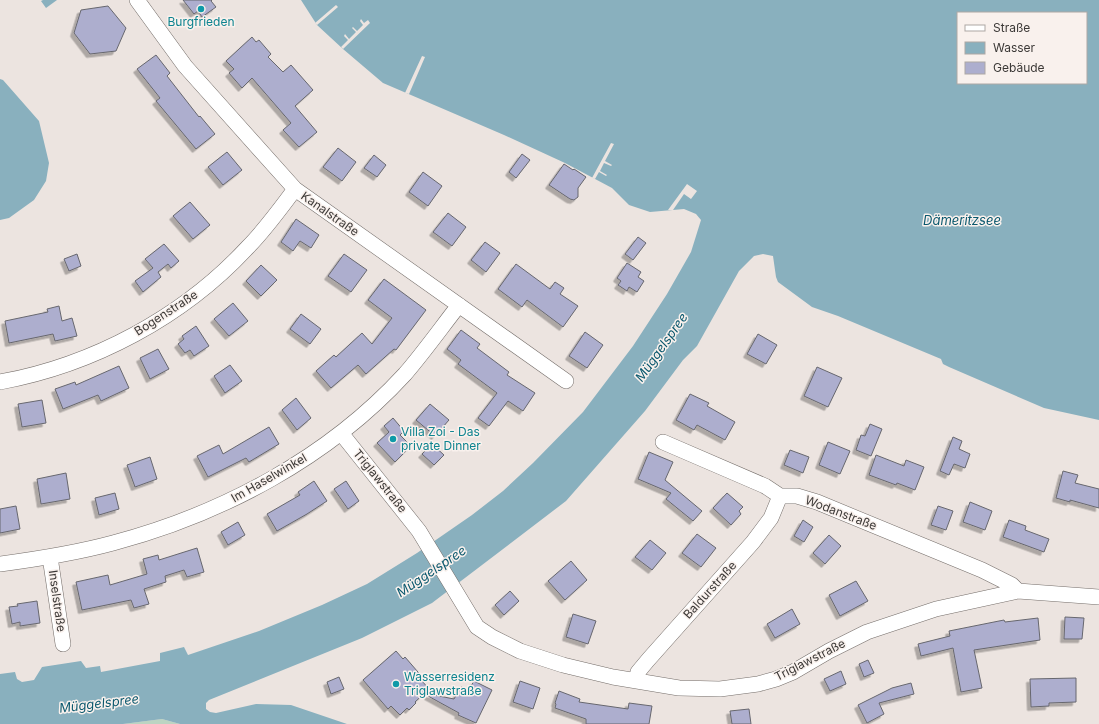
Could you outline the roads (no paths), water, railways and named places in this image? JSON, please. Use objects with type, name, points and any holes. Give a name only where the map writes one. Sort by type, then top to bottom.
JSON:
[{"type":"street","name":"Kanalstraße","points":[[137,0],[186,66],[295,189],[566,381]]},
{"type":"street","name":"Bogenstraße","points":[[0,382],[40,373],[72,362],[139,332],[168,315],[200,292],[247,248],[269,224],[295,189]]},
{"type":"street","name":"Im Haselwinkel","points":[[0,564],[50,557],[113,543],[169,525],[222,505],[256,488],[310,455],[341,432],[369,408],[404,375],[459,305]]},
{"type":"street","name":"Triglawstraße","points":[[341,432],[419,531],[477,627],[492,637],[520,651],[563,665],[613,677],[679,688],[699,689],[730,688],[758,684],[776,680],[793,672],[833,649],[867,632],[936,609],[1018,591],[1099,597]]},
{"type":"street","name":"Wodanstraße","points":[[663,442],[759,483],[780,496],[797,496],[824,505],[982,570],[1012,585],[1018,591]]},
{"type":"street","name":"Baldurstraße","points":[[636,681],[638,672],[648,660],[753,542],[771,518],[780,496]]},
{"type":"street","name":"Inselstraße","points":[[50,557],[63,644]]},
{"type":"water","points":[[57,0],[46,8],[41,1]]},
{"type":"water","name":"Dämeritzsee","points":[[301,0],[1099,0],[1099,420],[1044,408],[949,367],[943,364],[941,359],[838,316],[812,307],[778,282],[773,256],[763,254],[754,256],[739,271],[697,346],[683,360],[645,411],[566,501],[432,603],[362,638],[209,700],[206,703],[206,709],[210,712],[216,713],[256,704],[291,705],[347,724],[180,724],[162,719],[123,724],[0,724],[0,674],[15,672],[17,679],[22,682],[34,680],[42,667],[81,661],[86,668],[100,666],[101,672],[160,661],[160,653],[184,647],[188,655],[259,631],[322,605],[367,584],[417,553],[472,515],[503,491],[583,412],[633,346],[667,294],[691,252],[701,220],[696,214],[684,209],[650,212],[629,205],[612,188],[565,163],[383,83],[317,25]]},
{"type":"water","points":[[0,79],[3,80],[39,121],[49,163],[46,181],[34,200],[9,218],[0,220]]},
{"type":"place","name":"Burgfrieden","points":[[201,9]]},
{"type":"place","name":"Villa Zoi - Das private Dinner","points":[[393,439]]},
{"type":"place","name":"Wasserresidenz Triglawstraße","points":[[396,684]]},
{"type":"water label","name":"Müggelspree","points":[[661,347]]},
{"type":"water label","name":"Müggelspree","points":[[431,571]]},
{"type":"water label","name":"Müggelspree","points":[[99,703]]}]
